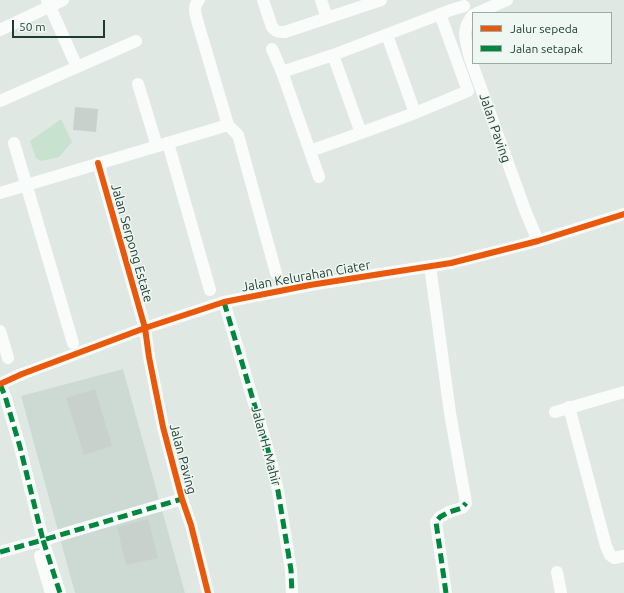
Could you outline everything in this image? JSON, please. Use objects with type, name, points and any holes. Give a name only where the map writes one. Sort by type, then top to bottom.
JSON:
[{"type":"street","points":[[0,30],[48,3],[63,0]]},
{"type":"street","points":[[199,0],[195,10],[197,20],[228,125],[238,135],[276,273]]},
{"type":"street","points":[[262,0],[272,28],[275,31],[280,32],[294,30],[380,0]]},
{"type":"street","points":[[321,0],[327,18]]},
{"type":"street","points":[[479,12],[507,0]]},
{"type":"street","points":[[48,3],[77,67]]},
{"type":"street","points":[[282,72],[333,55],[440,14],[468,9]]},
{"type":"street","name":"Jalan Paving","points":[[468,9],[468,21],[464,34],[472,64]]},
{"type":"street","points":[[310,151],[361,133],[468,91],[440,14]]},
{"type":"street","points":[[387,35],[415,112]]},
{"type":"street","points":[[0,101],[136,41]]},
{"type":"street","points":[[272,49],[282,72],[319,177]]},
{"type":"street","points":[[333,55],[361,133]]},
{"type":"street","name":"Jalan Paving","points":[[472,64],[522,203],[538,241]]},
{"type":"street","points":[[138,84],[162,144],[210,290]]},
{"type":"street","points":[[0,193],[228,125]]},
{"type":"street","points":[[14,143],[73,343]]},
{"type":"street","name":"Jalan Serpong Estate","points":[[98,163],[145,328]]},
{"type":"street","name":"Jalan Kelurahan Ciater","points":[[0,384],[22,374],[145,328],[224,302],[310,285],[451,263],[538,241],[624,214]]},
{"type":"street","points":[[430,266],[450,413],[466,503],[462,508],[449,512],[440,517],[436,522],[446,593]]},
{"type":"street","name":"Jalan H. Mahir","points":[[224,302],[270,457],[278,491],[291,570],[292,593]]},
{"type":"street","name":"Jalan Paving","points":[[145,328],[149,357],[163,427],[182,499],[191,525],[208,593]]},
{"type":"street","points":[[0,331],[8,358]]},
{"type":"street","points":[[0,384],[20,447],[43,540],[60,593]]},
{"type":"street","points":[[555,412],[624,392]]},
{"type":"street","points":[[569,407],[606,546],[610,555],[614,558],[624,556]]},
{"type":"street","points":[[0,552],[182,499]]},
{"type":"street","points":[[40,553],[51,593]]},
{"type":"street","points":[[556,572],[561,593]]},
{"type":"shaded area","points":[[123,369],[185,593],[75,593],[21,396]]},
{"type":"green space","points":[[61,119],[72,142],[59,157],[41,161],[36,158],[30,141]]},
{"type":"building","points":[[75,107],[98,109],[96,132],[73,130]]},
{"type":"building","points":[[95,389],[112,446],[84,455],[66,398]]},
{"type":"building","points":[[148,519],[158,558],[126,565],[117,527]]},
{"type":"marked path","points":[[224,302],[270,457],[278,491],[291,570],[292,593]]},
{"type":"marked path","points":[[0,384],[20,447],[43,540],[182,499]]},
{"type":"marked path","points":[[446,593],[436,522],[440,517],[449,512],[462,508],[466,503]]},
{"type":"marked path","points":[[0,552],[43,540],[60,593]]},
{"type":"cycle path","points":[[98,163],[145,328],[149,357],[163,427],[182,499],[191,525],[208,593]]},
{"type":"cycle path","points":[[0,384],[22,374],[145,328],[224,302],[310,285],[451,263],[538,241],[624,214]]}]
